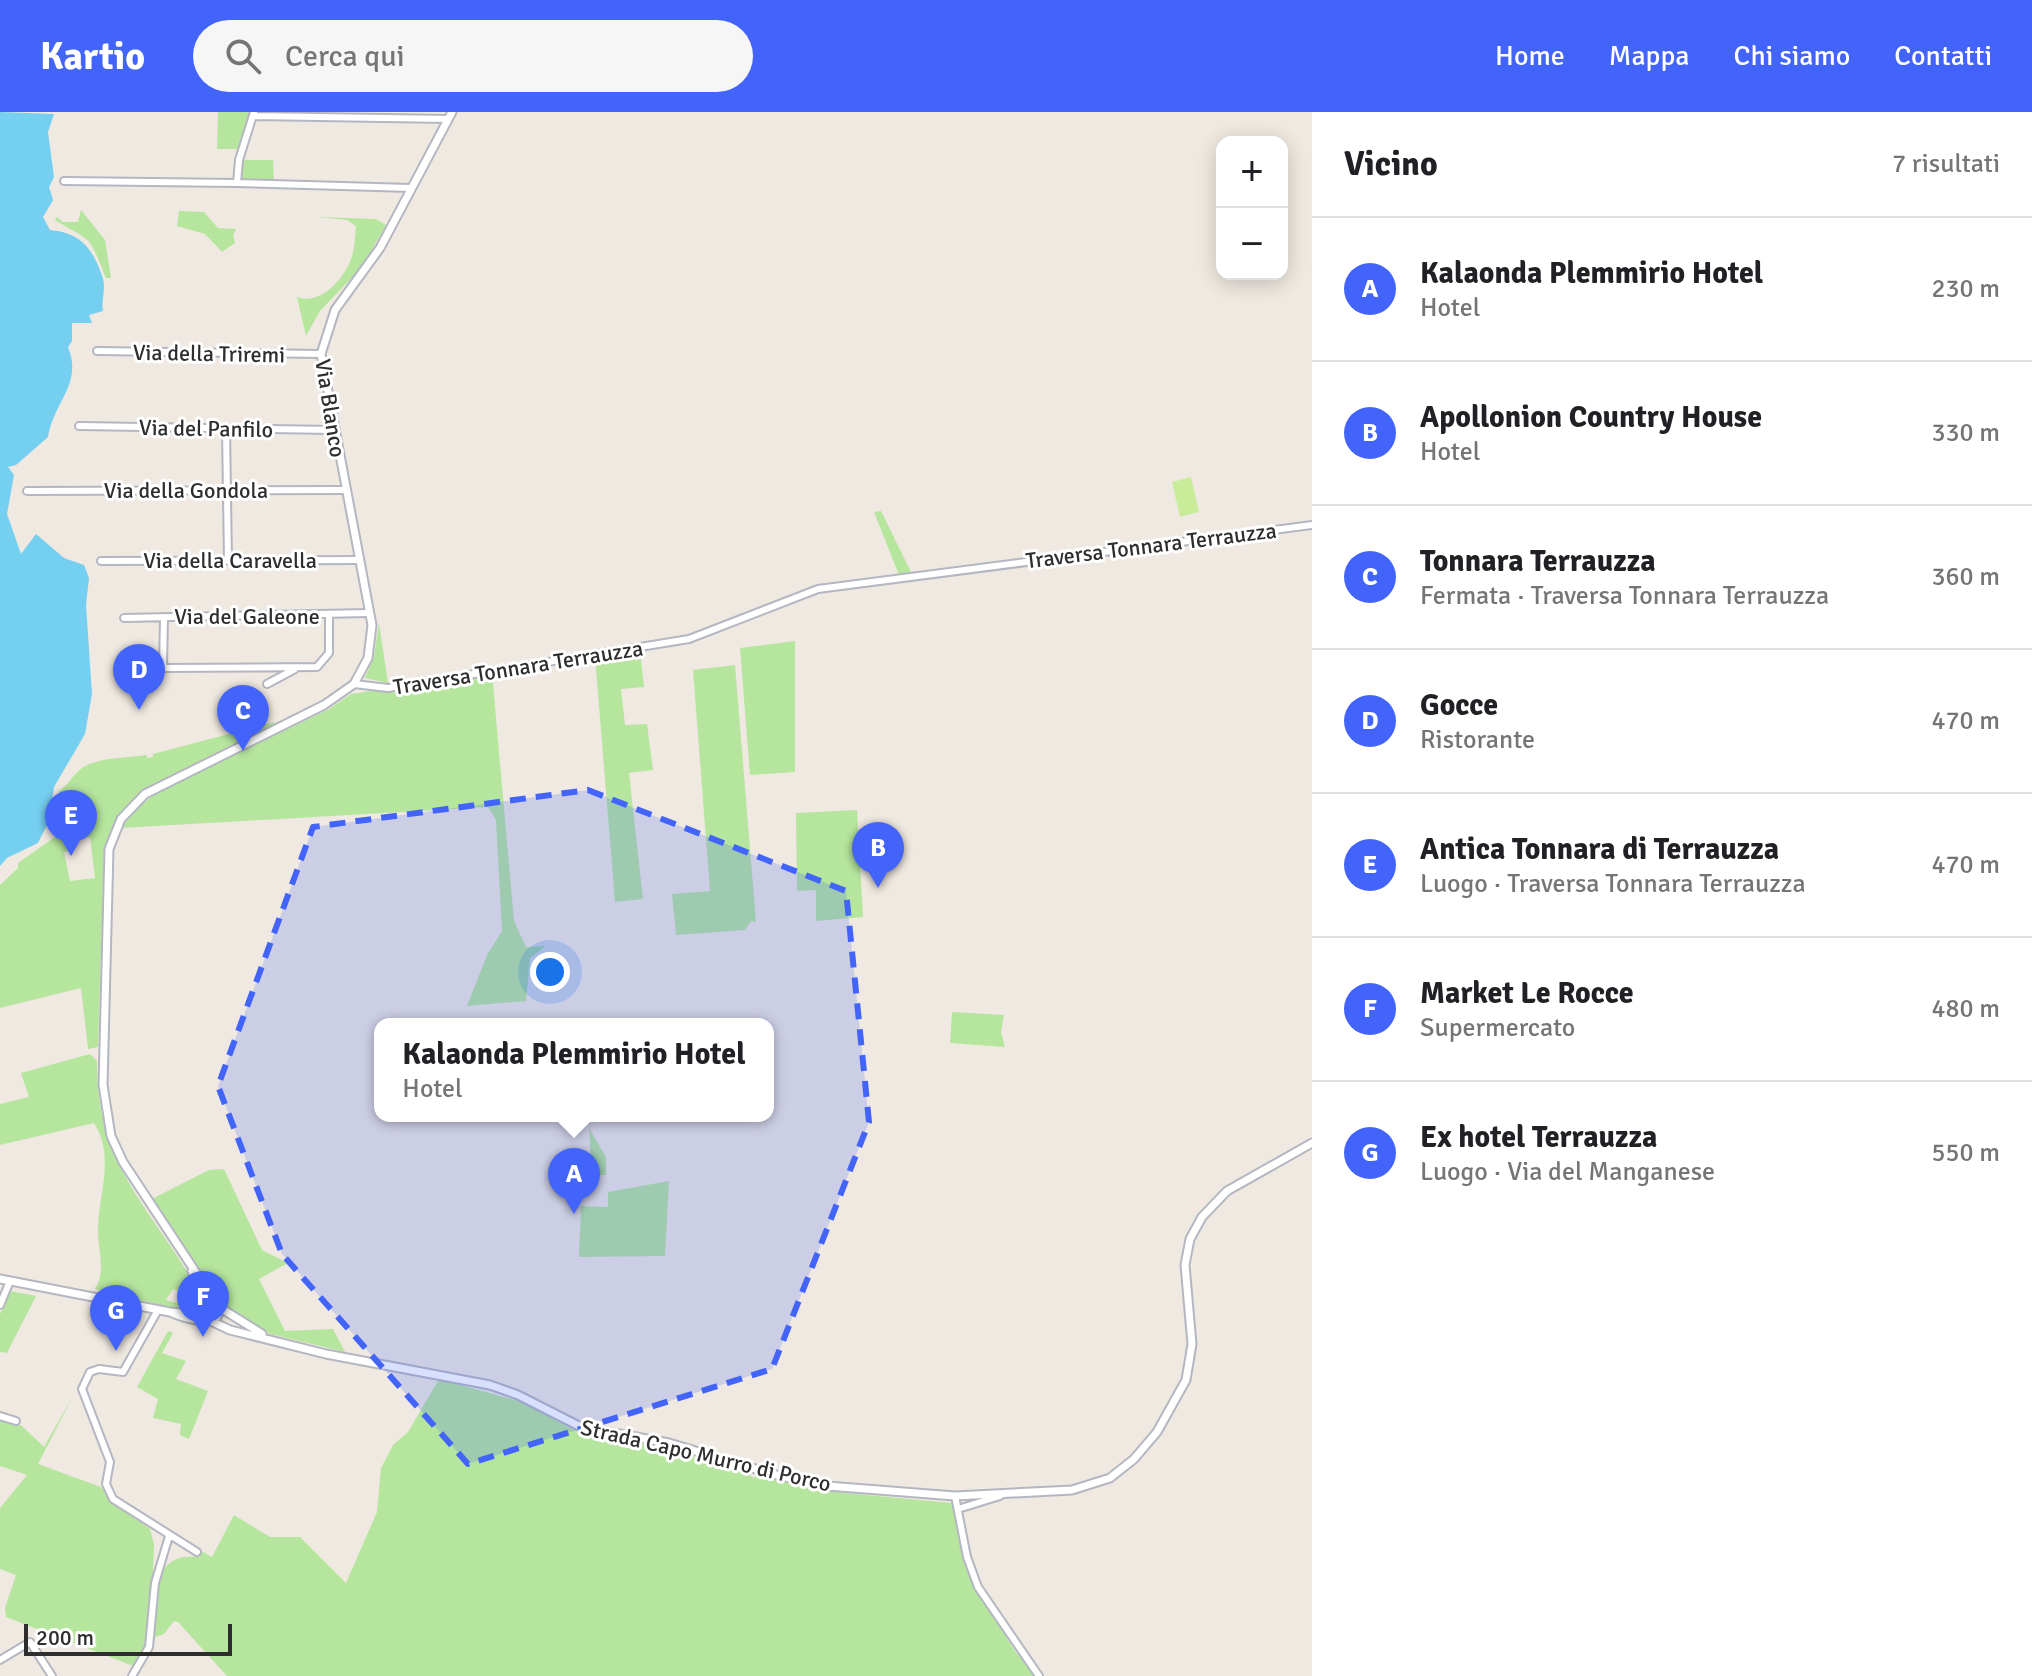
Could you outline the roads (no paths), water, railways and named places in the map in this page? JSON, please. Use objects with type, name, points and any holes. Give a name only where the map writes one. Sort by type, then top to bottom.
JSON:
[{"type":"street","points":[[237,183],[239,160],[253,114],[450,115]]},
{"type":"street","name":"Via Blanco","points":[[354,684],[364,669],[371,646],[369,613],[321,354],[335,310],[371,262],[450,115]]},
{"type":"street","points":[[64,181],[411,188]]},
{"type":"street","name":"Via della Triremi","points":[[97,351],[321,354]]},
{"type":"street","name":"Via del Panfilo","points":[[79,426],[333,430]]},
{"type":"street","points":[[226,428],[228,561]]},
{"type":"street","name":"Via della Gondola","points":[[27,491],[345,490]]},
{"type":"street","name":"Traversa Tonnara Terrauzza","points":[[354,684],[388,688],[689,639],[818,589],[841,585],[1312,525]]},
{"type":"street","name":"Via della Caravella","points":[[101,561],[358,560]]},
{"type":"street","name":"Via del Galeone","points":[[124,618],[369,613]]},
{"type":"street","points":[[135,668],[317,667],[327,659],[329,616]]},
{"type":"street","points":[[163,668],[164,617]]},
{"type":"street","points":[[267,684],[298,667]]},
{"type":"street","points":[[271,1339],[218,1305],[123,1162],[111,1136],[104,1107],[109,849],[121,819],[145,794],[310,712],[354,684]]},
{"type":"street","name":"Strada Capo Murro di Porco","points":[[271,1339],[326,1354],[490,1385],[518,1395],[581,1427],[669,1443],[795,1480],[855,1489],[955,1496],[1072,1490],[1099,1483],[1122,1470],[1145,1447],[1177,1400],[1191,1363],[1185,1265],[1196,1227],[1209,1208],[1227,1191],[1312,1143]]},
{"type":"street","points":[[188,1262],[208,1319],[230,1330],[271,1339]]},
{"type":"street","points":[[0,1279],[170,1312],[191,1314],[204,1306],[218,1305]]},
{"type":"street","points":[[0,1305],[10,1281]]},
{"type":"street","points":[[170,1312],[191,1321],[208,1319],[217,1317],[218,1305]]},
{"type":"street","points":[[158,1310],[123,1372],[99,1369],[90,1372],[82,1389],[110,1462],[108,1490],[113,1499],[197,1552]]},
{"type":"street","points":[[0,1416],[16,1421]]},
{"type":"street","points":[[958,1509],[1010,1494]]},
{"type":"street","points":[[955,1496],[967,1557],[978,1587],[1039,1676]]},
{"type":"street","points":[[132,1676],[149,1647],[155,1583],[169,1536]]},
{"type":"street","points":[[0,1660],[30,1642],[52,1676]]},
{"type":"water","points":[[0,112],[54,114],[48,132],[54,177],[49,187],[53,200],[43,217],[50,230],[70,235],[84,244],[95,259],[104,287],[103,311],[89,315],[92,323],[72,323],[72,341],[68,347],[72,360],[70,382],[48,437],[16,465],[8,467],[14,475],[7,514],[21,554],[36,534],[64,558],[84,565],[89,578],[86,605],[92,694],[85,734],[54,787],[49,821],[38,843],[7,858],[0,866]]},
{"type":"place","name":"Gocce","points":[[139,710]]},
{"type":"place","name":"Tonnara Terrauzza","points":[[243,751]]},
{"type":"place","name":"Antica Tonnara di Terrauzza","points":[[71,856]]},
{"type":"place","name":"Apollonion Country House","points":[[878,888]]},
{"type":"place","name":"Kalaonda Plemmirio Hotel","points":[[574,1214]]},
{"type":"place","name":"Market Le Rocce","points":[[203,1337]]},
{"type":"place","name":"Ex hotel Terrauzza","points":[[116,1351]]}]
